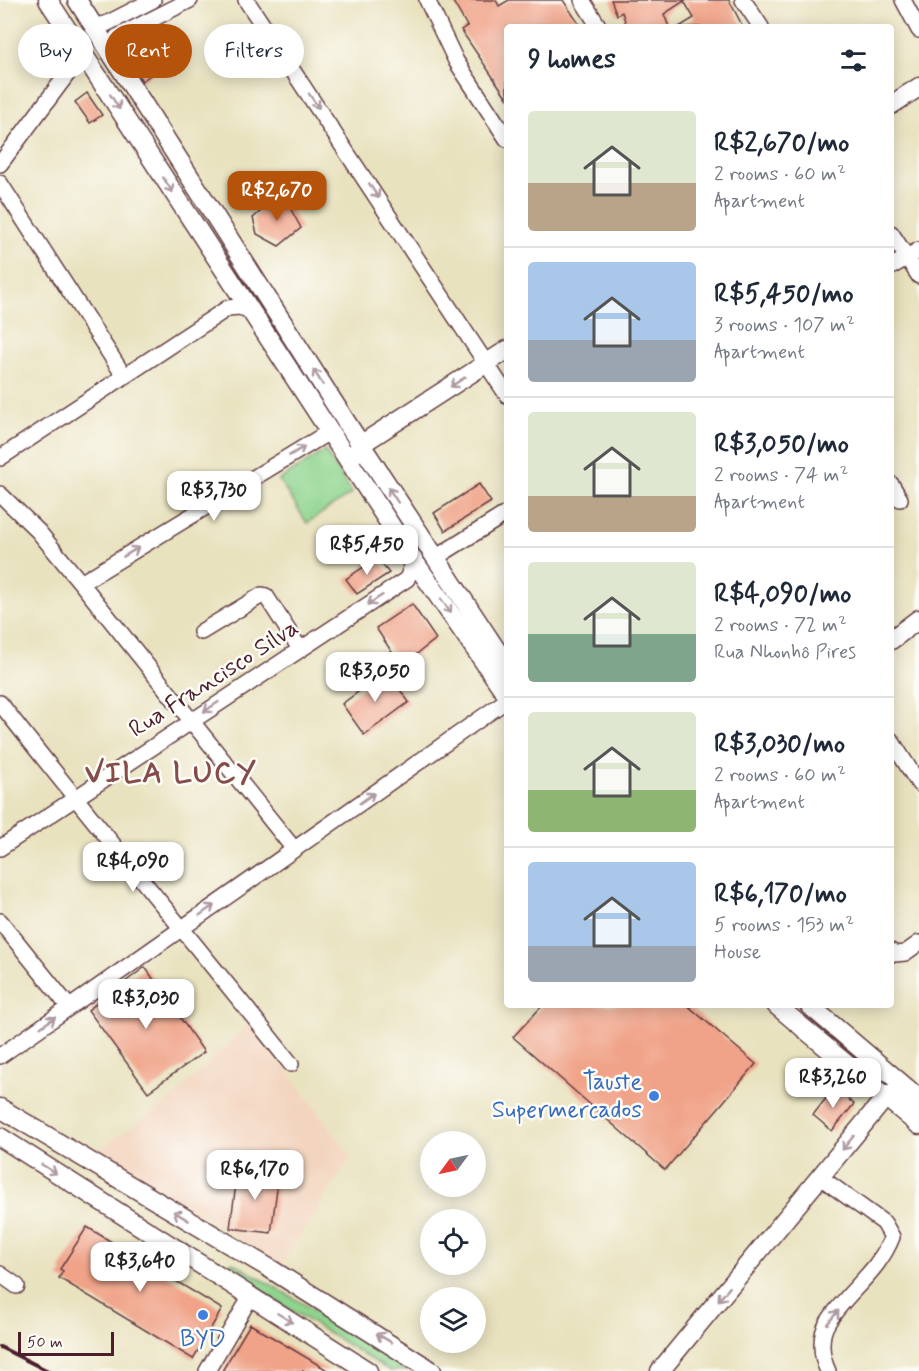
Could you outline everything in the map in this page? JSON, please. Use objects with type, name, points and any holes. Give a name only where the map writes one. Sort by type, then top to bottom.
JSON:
[{"type":"main road","points":[[48,0],[64,24]]},
{"type":"main road","points":[[77,0],[105,43]]},
{"type":"main road","points":[[93,68],[329,432],[504,694]]},
{"type":"main road","points":[[127,78],[360,445],[504,662]]},
{"type":"main road","points":[[894,103],[919,87]]},
{"type":"main road","points":[[354,470],[356,453],[360,445],[504,352]]},
{"type":"main road","points":[[894,638],[919,619]]},
{"type":"main road","points":[[780,1008],[919,1125]]},
{"type":"main road","points":[[813,1008],[919,1098]]},
{"type":"main road","points":[[660,1371],[885,1098],[895,1092],[919,1108]]},
{"type":"main road","points":[[0,1108],[269,1268],[432,1371]]},
{"type":"main road","points":[[0,1137],[251,1296],[359,1368]]},
{"type":"street","points":[[94,26],[106,24],[153,0]]},
{"type":"street","points":[[143,24],[190,0]]},
{"type":"street","points":[[246,0],[504,390]]},
{"type":"street","points":[[427,0],[456,61],[504,134]]},
{"type":"street","points":[[582,0],[597,24]]},
{"type":"street","points":[[743,0],[758,24]]},
{"type":"street","points":[[903,0],[919,30]]},
{"type":"street","points":[[0,164],[64,78]]},
{"type":"street","points":[[0,183],[124,376]]},
{"type":"street","points":[[894,236],[913,254],[919,276]]},
{"type":"street","points":[[894,265],[913,254]]},
{"type":"street","points":[[0,458],[228,308],[239,307],[249,310]]},
{"type":"street","points":[[81,583],[329,432]]},
{"type":"street","points":[[894,489],[900,499]]},
{"type":"street","points":[[0,494],[38,531],[294,849]]},
{"type":"street","points":[[435,558],[504,515]]},
{"type":"street","name":"Rua Francisco Silva","points":[[0,848],[407,579],[414,561]]},
{"type":"street","points":[[201,632],[262,595],[266,596],[300,649]]},
{"type":"street","points":[[0,1056],[504,700]]},
{"type":"street","points":[[0,703],[74,799],[183,927],[291,1064]]},
{"type":"street","points":[[894,745],[919,784]]},
{"type":"street","points":[[0,921],[69,1007]]},
{"type":"street","points":[[894,953],[905,953],[919,944]]},
{"type":"street","points":[[820,1177],[884,1223],[892,1237],[885,1254],[827,1323],[822,1359],[828,1371]]},
{"type":"street","points":[[0,1274],[17,1286]]},
{"type":"street","points":[[207,1371],[251,1296]]},
{"type":"shaded area","points":[[251,1021],[351,1157],[281,1264],[97,1151],[172,1099]]},
{"type":"green space","points":[[325,451],[352,493],[307,523],[279,480]]},
{"type":"green space","points":[[232,1262],[336,1323],[408,1371],[390,1371],[226,1270]]},
{"type":"building","points":[[452,0],[496,0],[499,6],[509,0],[563,0],[579,24],[504,24],[504,94],[461,30],[467,26]]},
{"type":"building","points":[[611,0],[729,0],[741,24],[684,24],[694,18],[684,1],[664,14],[668,24],[626,24],[622,12],[617,15]]},
{"type":"building","points":[[87,93],[102,115],[90,123],[75,102]]},
{"type":"building","points":[[282,193],[301,228],[279,246],[257,234],[253,218]]},
{"type":"building","points":[[479,484],[491,502],[445,531],[434,513]]},
{"type":"building","points":[[377,558],[389,573],[357,594],[346,579]]},
{"type":"building","points":[[412,604],[436,639],[401,666],[376,628]]},
{"type":"building","points":[[386,671],[409,702],[364,735],[342,704]]},
{"type":"building","points":[[145,967],[204,1052],[148,1092],[88,1010]]},
{"type":"building","name":"Tauste Supermercados","points":[[540,1008],[691,1008],[756,1064],[665,1170],[513,1037]]},
{"type":"building","points":[[834,1088],[854,1104],[832,1131],[813,1115]]},
{"type":"building","points":[[238,1169],[279,1174],[271,1233],[230,1228]]},
{"type":"building","points":[[87,1227],[222,1309],[193,1359],[59,1278],[63,1271],[60,1269]]},
{"type":"building","points":[[250,1324],[329,1371],[222,1371]]},
{"type":"railway","points":[[0,1347],[48,1371]]},
{"type":"place","name":"Tauste Supermercados","points":[[654,1096]]},
{"type":"place","name":"BYD","points":[[203,1315]]},
{"type":"district","name":"VILA LUCY","points":[[171,773]]}]
